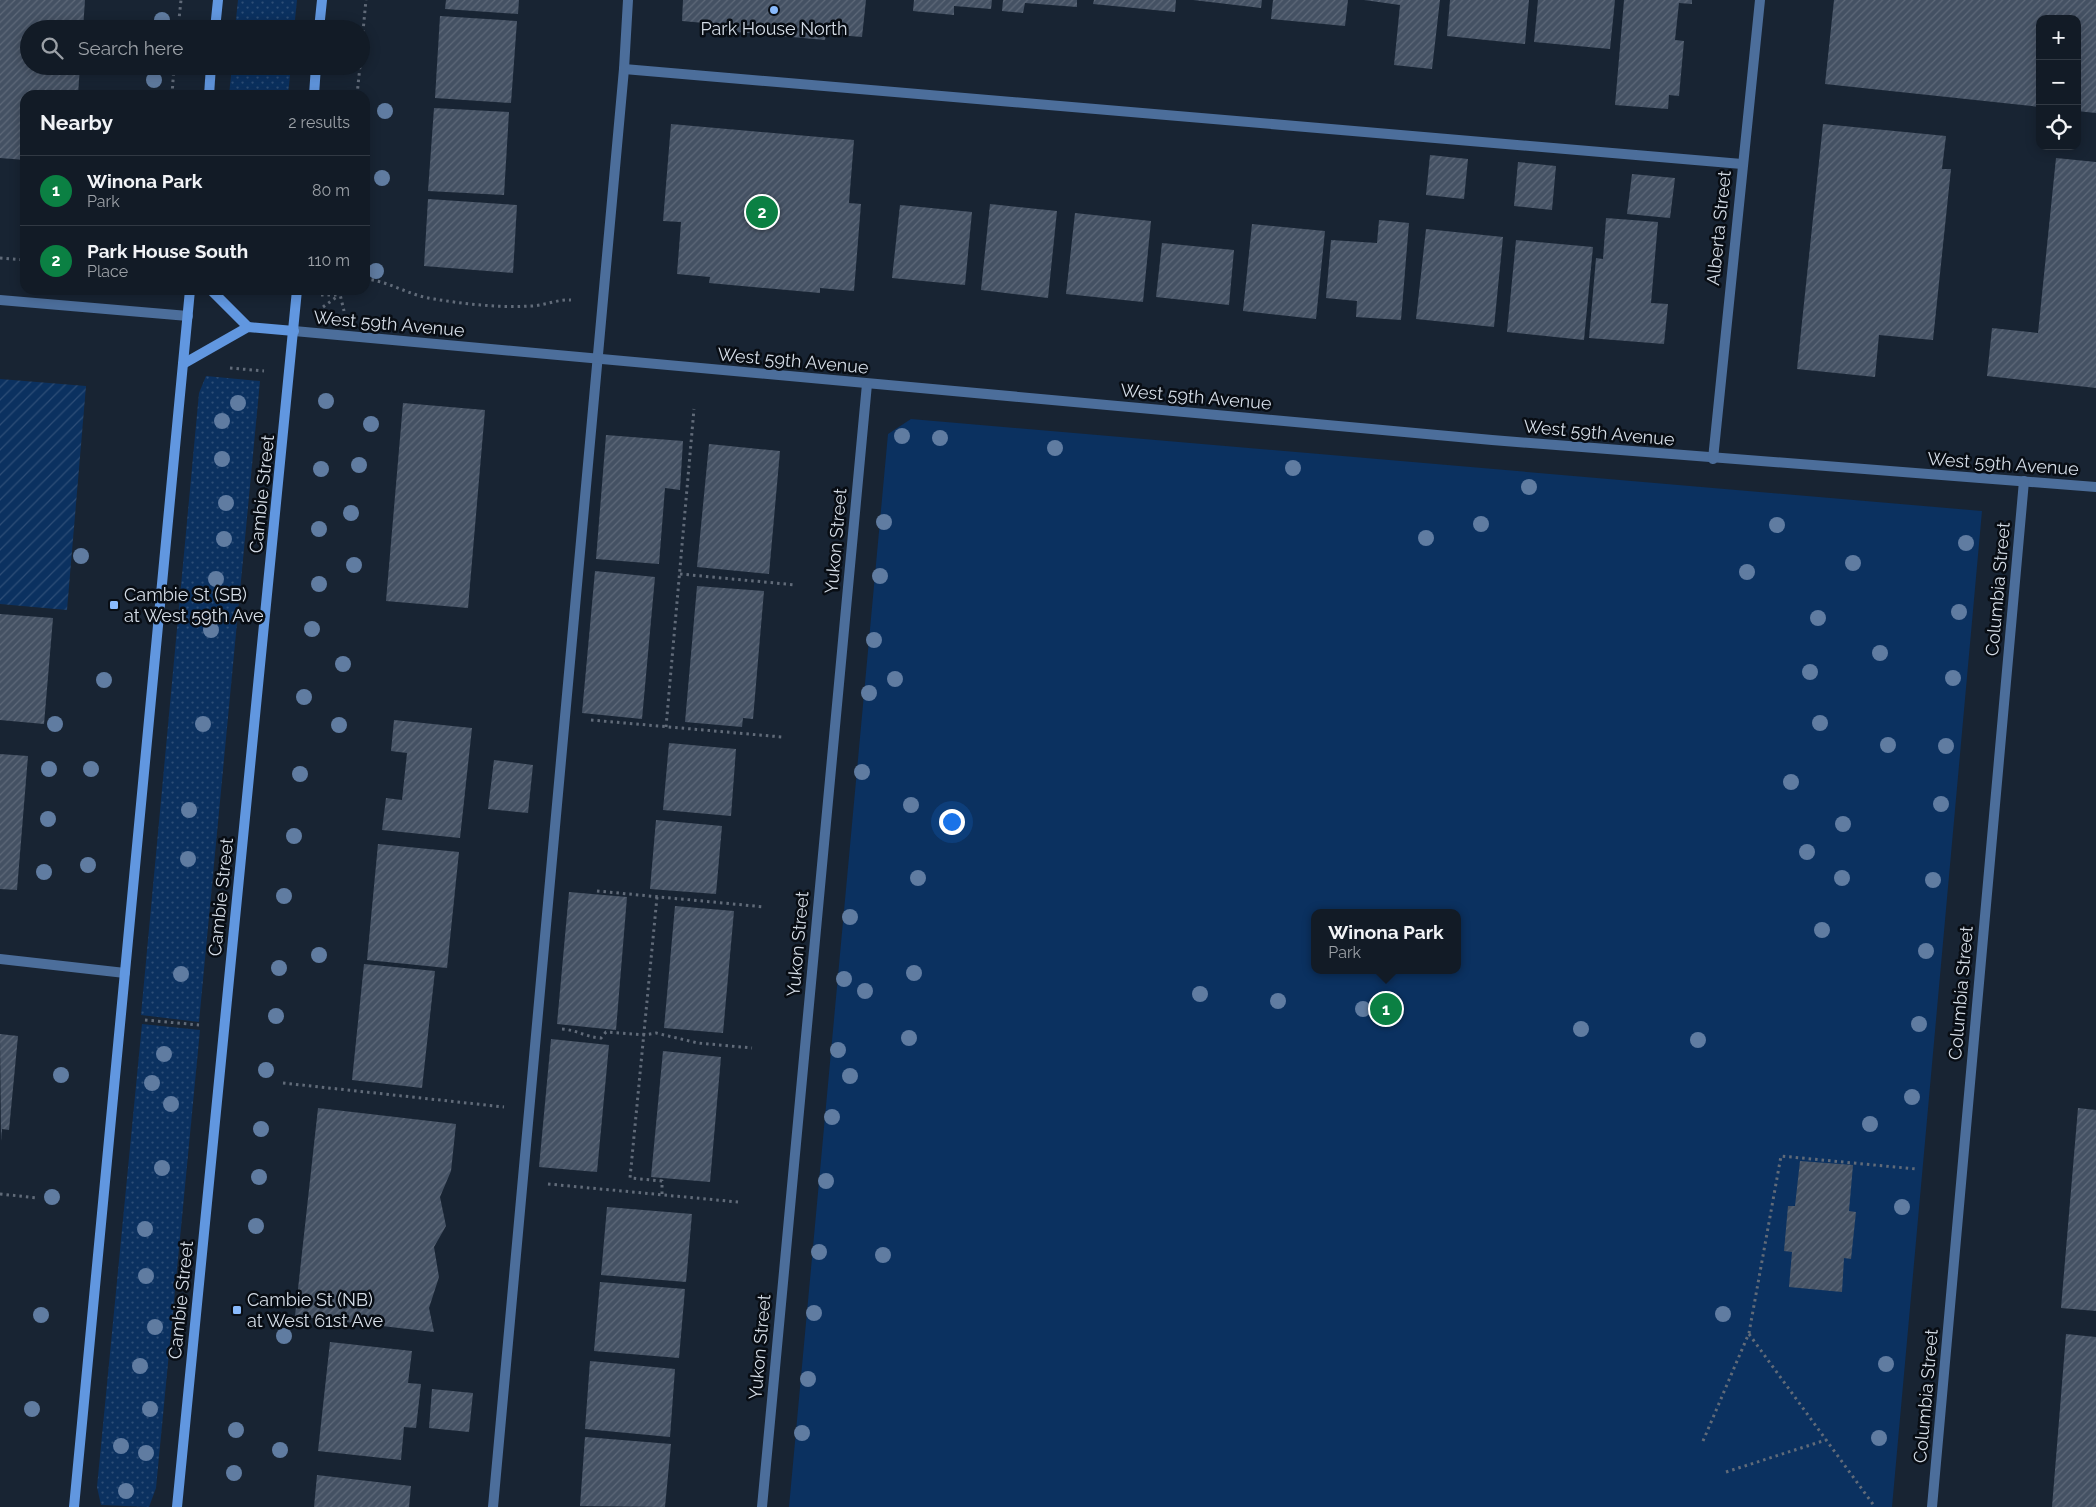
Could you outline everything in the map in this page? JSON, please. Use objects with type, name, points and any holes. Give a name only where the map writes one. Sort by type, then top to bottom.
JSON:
[{"type":"main road","points":[[216,20],[218,0]]},
{"type":"main road","points":[[321,20],[322,0]]},
{"type":"main road","points":[[209,90],[210,75]]},
{"type":"main road","points":[[314,90],[315,75]]},
{"type":"main road","points":[[74,1507],[190,295]]},
{"type":"main road","points":[[216,295],[248,327]]},
{"type":"main road","name":"Cambie Street","points":[[176,1507],[297,295]]},
{"type":"main road","points":[[183,364],[248,327],[294,331]]},
{"type":"street","points":[[493,1507],[624,69],[628,0]]},
{"type":"street","name":"Alberta Street","points":[[1713,459],[1760,0]]},
{"type":"street","points":[[624,69],[1742,164]]},
{"type":"street","points":[[0,300],[188,316]]},
{"type":"street","name":"West 59th Avenue","points":[[294,331],[1713,459],[2096,488]]},
{"type":"street","name":"Yukon Street","points":[[762,1507],[866,384]]},
{"type":"street","name":"Columbia Street","points":[[1932,1507],[2024,482]]},
{"type":"street","points":[[0,959],[125,973]]},
{"type":"path","points":[[179,20],[181,0]]},
{"type":"path","points":[[364,20],[366,0]]},
{"type":"path","points":[[172,90],[173,75]]},
{"type":"path","points":[[358,90],[359,75]]},
{"type":"path","points":[[0,258],[20,260]]},
{"type":"path","points":[[370,279],[380,280],[399,289],[433,299],[502,306],[542,306],[562,299],[571,300]]},
{"type":"path","points":[[222,367],[265,371]]},
{"type":"path","points":[[666,727],[694,409]]},
{"type":"path","points":[[680,574],[796,585]]},
{"type":"path","points":[[565,718],[782,737]]},
{"type":"path","points":[[597,891],[765,907]]},
{"type":"path","points":[[657,897],[630,1178],[662,1181],[662,1195]]},
{"type":"path","points":[[142,1019],[200,1025]]},
{"type":"path","points":[[536,1027],[577,1030],[586,1037],[601,1038],[606,1032],[644,1035],[656,1033],[698,1043],[752,1048]]},
{"type":"path","points":[[283,1083],[529,1110]]},
{"type":"path","points":[[1703,1440],[1749,1334],[1781,1156],[1916,1168]]},
{"type":"path","points":[[522,1182],[738,1202]]},
{"type":"path","points":[[0,1194],[38,1198]]},
{"type":"path","points":[[1749,1334],[1875,1507]]},
{"type":"path","points":[[1726,1472],[1826,1440]]},
{"type":"shaded area","points":[[238,0],[297,0],[295,20],[236,20]]},
{"type":"shaded area","points":[[231,75],[290,75],[289,90],[230,90]]},
{"type":"shaded area","points":[[206,376],[260,381],[199,1022],[141,1015],[199,393]]},
{"type":"shaded area","points":[[0,379],[86,386],[67,610],[0,604]]},
{"type":"shaded area","points":[[911,419],[1982,511],[1892,1507],[789,1507],[888,434]]},
{"type":"shaded area","points":[[142,1024],[200,1030],[156,1488],[149,1507],[101,1505],[97,1487]]},
{"type":"building","points":[[0,0],[85,0],[84,20],[20,20],[20,75],[79,75],[78,90],[20,90],[20,160],[0,158]]},
{"type":"building","points":[[446,0],[519,0],[518,14],[445,9]]},
{"type":"building","name":"Park House North","points":[[683,0],[866,0],[862,37],[826,34],[825,40],[716,30],[716,24],[682,21]]},
{"type":"building","points":[[914,0],[992,0],[991,9],[954,6],[954,15],[913,11]]},
{"type":"building","points":[[1003,0],[1077,0],[1077,7],[1025,3],[1023,13],[1002,11]]},
{"type":"building","points":[[1094,0],[1176,0],[1175,12],[1093,4]]},
{"type":"building","points":[[1193,0],[1262,0],[1261,8]]},
{"type":"building","points":[[1273,0],[1348,0],[1345,26],[1271,19]]},
{"type":"building","points":[[1364,0],[1440,0],[1432,69],[1394,65],[1400,5]]},
{"type":"building","points":[[1450,0],[1529,0],[1525,44],[1447,36]]},
{"type":"building","points":[[1538,0],[1615,0],[1610,49],[1534,42]]},
{"type":"building","points":[[1624,0],[1692,0],[1692,4],[1679,3],[1675,40],[1684,41],[1679,96],[1669,95],[1668,109],[1615,105]]},
{"type":"building","points":[[1834,0],[2096,0],[2096,113],[2081,111],[2081,15],[2036,15],[2036,107],[1825,84]]},
{"type":"building","points":[[440,16],[517,21],[511,103],[435,98]]},
{"type":"building","points":[[434,108],[509,112],[504,195],[428,191]]},
{"type":"building","points":[[671,124],[854,140],[849,203],[861,204],[854,291],[820,288],[820,293],[709,283],[710,277],[677,274],[681,222],[663,221]]},
{"type":"building","points":[[1823,124],[1946,136],[1942,169],[1951,169],[1933,340],[1879,335],[1875,377],[1797,369]]},
{"type":"building","points":[[1430,155],[1468,159],[1464,199],[1426,195]]},
{"type":"building","points":[[2056,158],[2096,162],[2096,388],[1987,376],[1992,328],[2038,333]]},
{"type":"building","points":[[1518,162],[1556,166],[1552,210],[1514,206]]},
{"type":"building","points":[[1632,174],[1675,178],[1670,218],[1627,214]]},
{"type":"building","points":[[428,199],[517,205],[513,273],[424,266]]},
{"type":"building","points":[[990,204],[1057,211],[1048,298],[981,290]]},
{"type":"building","points":[[900,205],[972,212],[965,285],[892,278]]},
{"type":"building","points":[[1075,213],[1151,221],[1143,302],[1066,294]]},
{"type":"building","points":[[1606,218],[1658,222],[1651,303],[1668,304],[1664,344],[1589,338],[1596,258],[1603,259]]},
{"type":"building","points":[[1379,220],[1409,223],[1401,320],[1356,317],[1357,301],[1326,298],[1331,240],[1377,243]]},
{"type":"building","points":[[1252,224],[1325,231],[1316,319],[1243,311]]},
{"type":"building","points":[[1426,229],[1503,237],[1494,327],[1416,319]]},
{"type":"building","points":[[1516,240],[1593,247],[1584,340],[1507,332]]},
{"type":"building","points":[[1162,243],[1234,250],[1229,305],[1156,297]]},
{"type":"building","points":[[403,403],[485,410],[468,608],[386,601]]},
{"type":"building","points":[[606,435],[683,441],[680,490],[665,488],[659,564],[596,559]]},
{"type":"building","points":[[709,444],[780,451],[769,574],[697,567]]},
{"type":"building","points":[[595,571],[655,577],[642,719],[582,713]]},
{"type":"building","points":[[697,586],[764,591],[753,719],[743,718],[742,727],[685,722]]},
{"type":"building","points":[[0,614],[53,618],[44,724],[0,720]]},
{"type":"building","points":[[394,720],[472,728],[460,838],[382,830],[386,798],[402,800],[407,753],[391,751]]},
{"type":"building","points":[[669,743],[736,749],[731,816],[663,810]]},
{"type":"building","points":[[0,754],[28,756],[17,890],[0,889]]},
{"type":"building","points":[[494,760],[533,765],[528,813],[488,809]]},
{"type":"building","points":[[656,820],[722,826],[716,894],[650,889]]},
{"type":"building","points":[[378,844],[459,852],[447,968],[367,960]]},
{"type":"building","points":[[569,892],[627,897],[616,1030],[557,1024]]},
{"type":"building","points":[[675,906],[734,911],[723,1033],[664,1028]]},
{"type":"building","points":[[364,964],[435,971],[422,1088],[352,1080]]},
{"type":"building","points":[[0,1034],[18,1036],[9,1130],[2,1129],[1,1141]]},
{"type":"building","points":[[551,1039],[609,1045],[597,1172],[539,1167]]},
{"type":"building","points":[[663,1051],[721,1057],[710,1182],[651,1177]]},
{"type":"building","points":[[318,1108],[456,1124],[451,1171],[440,1197],[446,1226],[434,1247],[439,1277],[429,1308],[434,1332],[295,1316]]},
{"type":"building","points":[[2078,1108],[2096,1110],[2096,1311],[2061,1308]]},
{"type":"building","points":[[1800,1161],[1853,1165],[1849,1211],[1856,1212],[1851,1259],[1844,1258],[1842,1292],[1789,1287],[1792,1252],[1784,1251],[1788,1206],[1795,1206]]},
{"type":"building","points":[[607,1207],[692,1214],[686,1282],[601,1275]]},
{"type":"building","points":[[600,1282],[685,1289],[679,1358],[594,1351]]},
{"type":"building","points":[[2066,1334],[2096,1337],[2096,1507],[2052,1507]]},
{"type":"building","points":[[330,1342],[412,1351],[408,1383],[421,1384],[416,1428],[404,1427],[401,1460],[318,1451]]},
{"type":"building","points":[[590,1361],[675,1369],[670,1437],[585,1429]]},
{"type":"building","points":[[432,1389],[473,1393],[469,1432],[429,1428]]},
{"type":"building","points":[[585,1437],[671,1444],[665,1507],[580,1506]]},
{"type":"building","points":[[317,1475],[411,1486],[409,1507],[314,1507]]},
{"type":"place","name":"Park House North","points":[[774,10]]},
{"type":"place","name":"Park House South","points":[[762,212]]},
{"type":"place","name":"Cambie St (SB) at West 59th Ave","points":[[114,605]]},
{"type":"place","name":"Winona Park","points":[[1386,1009]]},
{"type":"place","name":"Cambie St (NB) at West 61st Ave","points":[[237,1310]]}]
